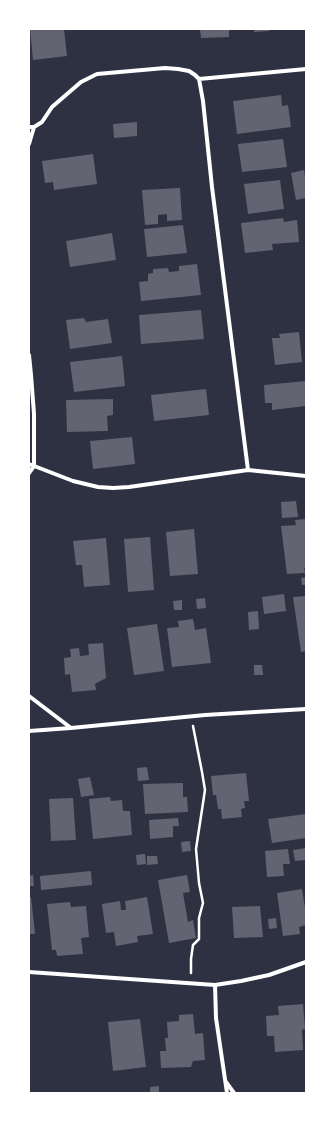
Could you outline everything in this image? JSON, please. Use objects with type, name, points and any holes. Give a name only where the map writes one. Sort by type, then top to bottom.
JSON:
[{"type":"street","points":[[29,144],[31,127],[42,122],[52,107],[81,82],[97,74],[165,68],[189,71],[199,79],[203,101],[212,187],[248,470]]},
{"type":"street","points":[[199,79],[306,69]]},
{"type":"street","points":[[29,355],[34,414],[31,465],[29,473]]},
{"type":"street","points":[[31,465],[73,480],[98,487],[113,488],[248,470],[306,476]]},
{"type":"street","points":[[29,696],[71,728]]},
{"type":"street","points":[[29,731],[191,716],[306,709]]},
{"type":"street","points":[[29,972],[215,985],[269,975],[306,962]]},
{"type":"street","points":[[215,985],[216,1018],[228,1093]]},
{"type":"street","points":[[225,1080],[234,1093]]},
{"type":"path","points":[[191,716],[205,790],[196,849],[199,883],[203,903],[199,918],[199,940],[192,945],[190,959],[192,984]]},
{"type":"building","points":[[30,29],[64,29],[67,56],[33,60]]},
{"type":"building","points":[[200,29],[229,29],[229,37],[201,38]]},
{"type":"building","points":[[254,29],[270,29],[269,31],[254,32]]},
{"type":"building","points":[[281,95],[282,106],[288,105],[291,127],[237,134],[233,101]]},
{"type":"building","points":[[137,122],[137,136],[114,138],[113,124]]},
{"type":"building","points":[[283,139],[287,167],[242,172],[238,144]]},
{"type":"building","points":[[93,154],[97,184],[54,190],[53,182],[45,183],[42,161]]},
{"type":"building","points":[[304,170],[306,198],[296,200],[291,173]]},
{"type":"building","points":[[280,180],[284,209],[248,214],[244,184]]},
{"type":"building","points":[[180,188],[182,220],[167,221],[167,214],[158,215],[158,224],[145,225],[142,190]]},
{"type":"building","points":[[283,218],[284,222],[297,220],[299,242],[272,244],[273,250],[245,253],[241,223]]},
{"type":"building","points":[[183,225],[187,253],[147,257],[144,229]]},
{"type":"building","points":[[112,233],[116,260],[70,267],[66,241]]},
{"type":"building","points":[[197,264],[201,295],[141,301],[139,282],[148,281],[148,274],[153,273],[153,269],[168,268],[169,272],[179,271],[179,266]]},
{"type":"building","points":[[201,310],[204,339],[141,344],[139,315]]},
{"type":"building","points":[[84,318],[86,322],[108,319],[112,343],[70,349],[66,320]]},
{"type":"building","points":[[299,332],[302,362],[275,365],[272,338],[280,338],[279,334]]},
{"type":"building","points":[[122,356],[125,386],[74,392],[70,362]]},
{"type":"building","points":[[306,381],[306,406],[272,410],[272,403],[265,403],[264,385]]},
{"type":"building","points":[[206,389],[209,415],[154,421],[151,395]]},
{"type":"building","points":[[113,399],[113,415],[107,416],[108,431],[67,432],[66,400]]},
{"type":"building","points":[[132,437],[135,464],[93,469],[90,441]]},
{"type":"building","points":[[296,501],[298,517],[282,518],[281,502]]},
{"type":"building","points":[[306,519],[305,573],[287,574],[281,526],[296,525],[295,520]]},
{"type":"building","points":[[194,529],[198,574],[170,576],[166,532]]},
{"type":"building","points":[[150,537],[154,590],[128,592],[124,539]]},
{"type":"building","points":[[106,538],[110,585],[84,587],[82,565],[76,565],[73,541]]},
{"type":"building","points":[[306,577],[306,585],[302,585],[301,578]]},
{"type":"building","points":[[284,594],[286,611],[264,614],[262,597]]},
{"type":"building","points":[[306,596],[306,651],[301,652],[293,597]]},
{"type":"building","points":[[205,598],[206,608],[197,609],[196,599]]},
{"type":"building","points":[[182,600],[182,610],[174,610],[173,601]]},
{"type":"building","points":[[258,611],[259,629],[249,630],[248,612]]},
{"type":"building","points":[[193,619],[195,630],[206,628],[211,663],[172,667],[167,628],[179,627],[178,621]]},
{"type":"building","points":[[157,624],[164,671],[134,675],[127,628]]},
{"type":"building","points":[[103,643],[106,678],[95,684],[96,690],[72,692],[70,674],[65,675],[64,658],[71,657],[70,649],[79,648],[80,656],[89,655],[88,644]]},
{"type":"building","points":[[254,665],[262,665],[263,675],[254,675]]},
{"type":"building","points":[[147,767],[149,780],[138,781],[137,768]]},
{"type":"building","points":[[246,773],[249,801],[244,801],[245,808],[241,809],[242,817],[222,819],[221,809],[218,809],[216,795],[213,795],[211,776]]},
{"type":"building","points":[[90,777],[94,795],[81,797],[78,779]]},
{"type":"building","points":[[183,783],[183,797],[187,797],[188,812],[145,814],[143,784]]},
{"type":"building","points":[[110,797],[111,801],[122,800],[123,811],[130,811],[132,835],[93,839],[89,799]]},
{"type":"building","points":[[73,798],[76,840],[51,841],[49,799]]},
{"type":"building","points":[[306,814],[306,838],[272,843],[268,819]]},
{"type":"building","points":[[178,818],[179,826],[173,826],[173,837],[150,839],[149,820]]},
{"type":"building","points":[[190,841],[191,851],[182,852],[181,842]]},
{"type":"building","points":[[306,848],[306,860],[295,861],[293,850]]},
{"type":"building","points":[[288,849],[290,864],[283,864],[284,876],[267,877],[265,851]]},
{"type":"building","points":[[145,854],[146,864],[137,865],[136,855]]},
{"type":"building","points":[[147,856],[157,856],[158,864],[147,865]]},
{"type":"building","points":[[91,871],[92,885],[41,890],[40,876]]},
{"type":"building","points":[[33,875],[34,886],[29,886],[29,876]]},
{"type":"building","points":[[187,875],[190,892],[183,893],[188,922],[193,920],[196,938],[169,943],[158,880]]},
{"type":"building","points":[[302,889],[306,908],[306,925],[299,927],[300,934],[283,936],[277,893]]},
{"type":"building","points":[[29,897],[31,897],[35,934],[29,934]]},
{"type":"building","points":[[147,897],[153,934],[137,936],[138,942],[116,946],[114,932],[106,933],[102,904],[120,901],[121,910],[126,910],[125,901]]},
{"type":"building","points":[[70,902],[71,907],[86,906],[89,937],[81,938],[83,954],[57,956],[56,950],[52,950],[47,904]]},
{"type":"building","points":[[260,906],[263,937],[234,938],[232,907]]},
{"type":"building","points":[[276,918],[277,928],[269,929],[268,919]]},
{"type":"building","points":[[303,1004],[305,1029],[302,1030],[303,1050],[275,1052],[274,1036],[267,1036],[266,1016],[279,1015],[278,1006]]},
{"type":"building","points":[[193,1014],[195,1034],[203,1033],[205,1060],[193,1061],[191,1067],[161,1068],[160,1051],[166,1051],[165,1038],[168,1038],[167,1022],[179,1021],[179,1015]]},
{"type":"building","points":[[140,1019],[146,1067],[113,1071],[108,1022]]},
{"type":"building","points":[[159,1086],[159,1093],[150,1093],[150,1087]]}]
